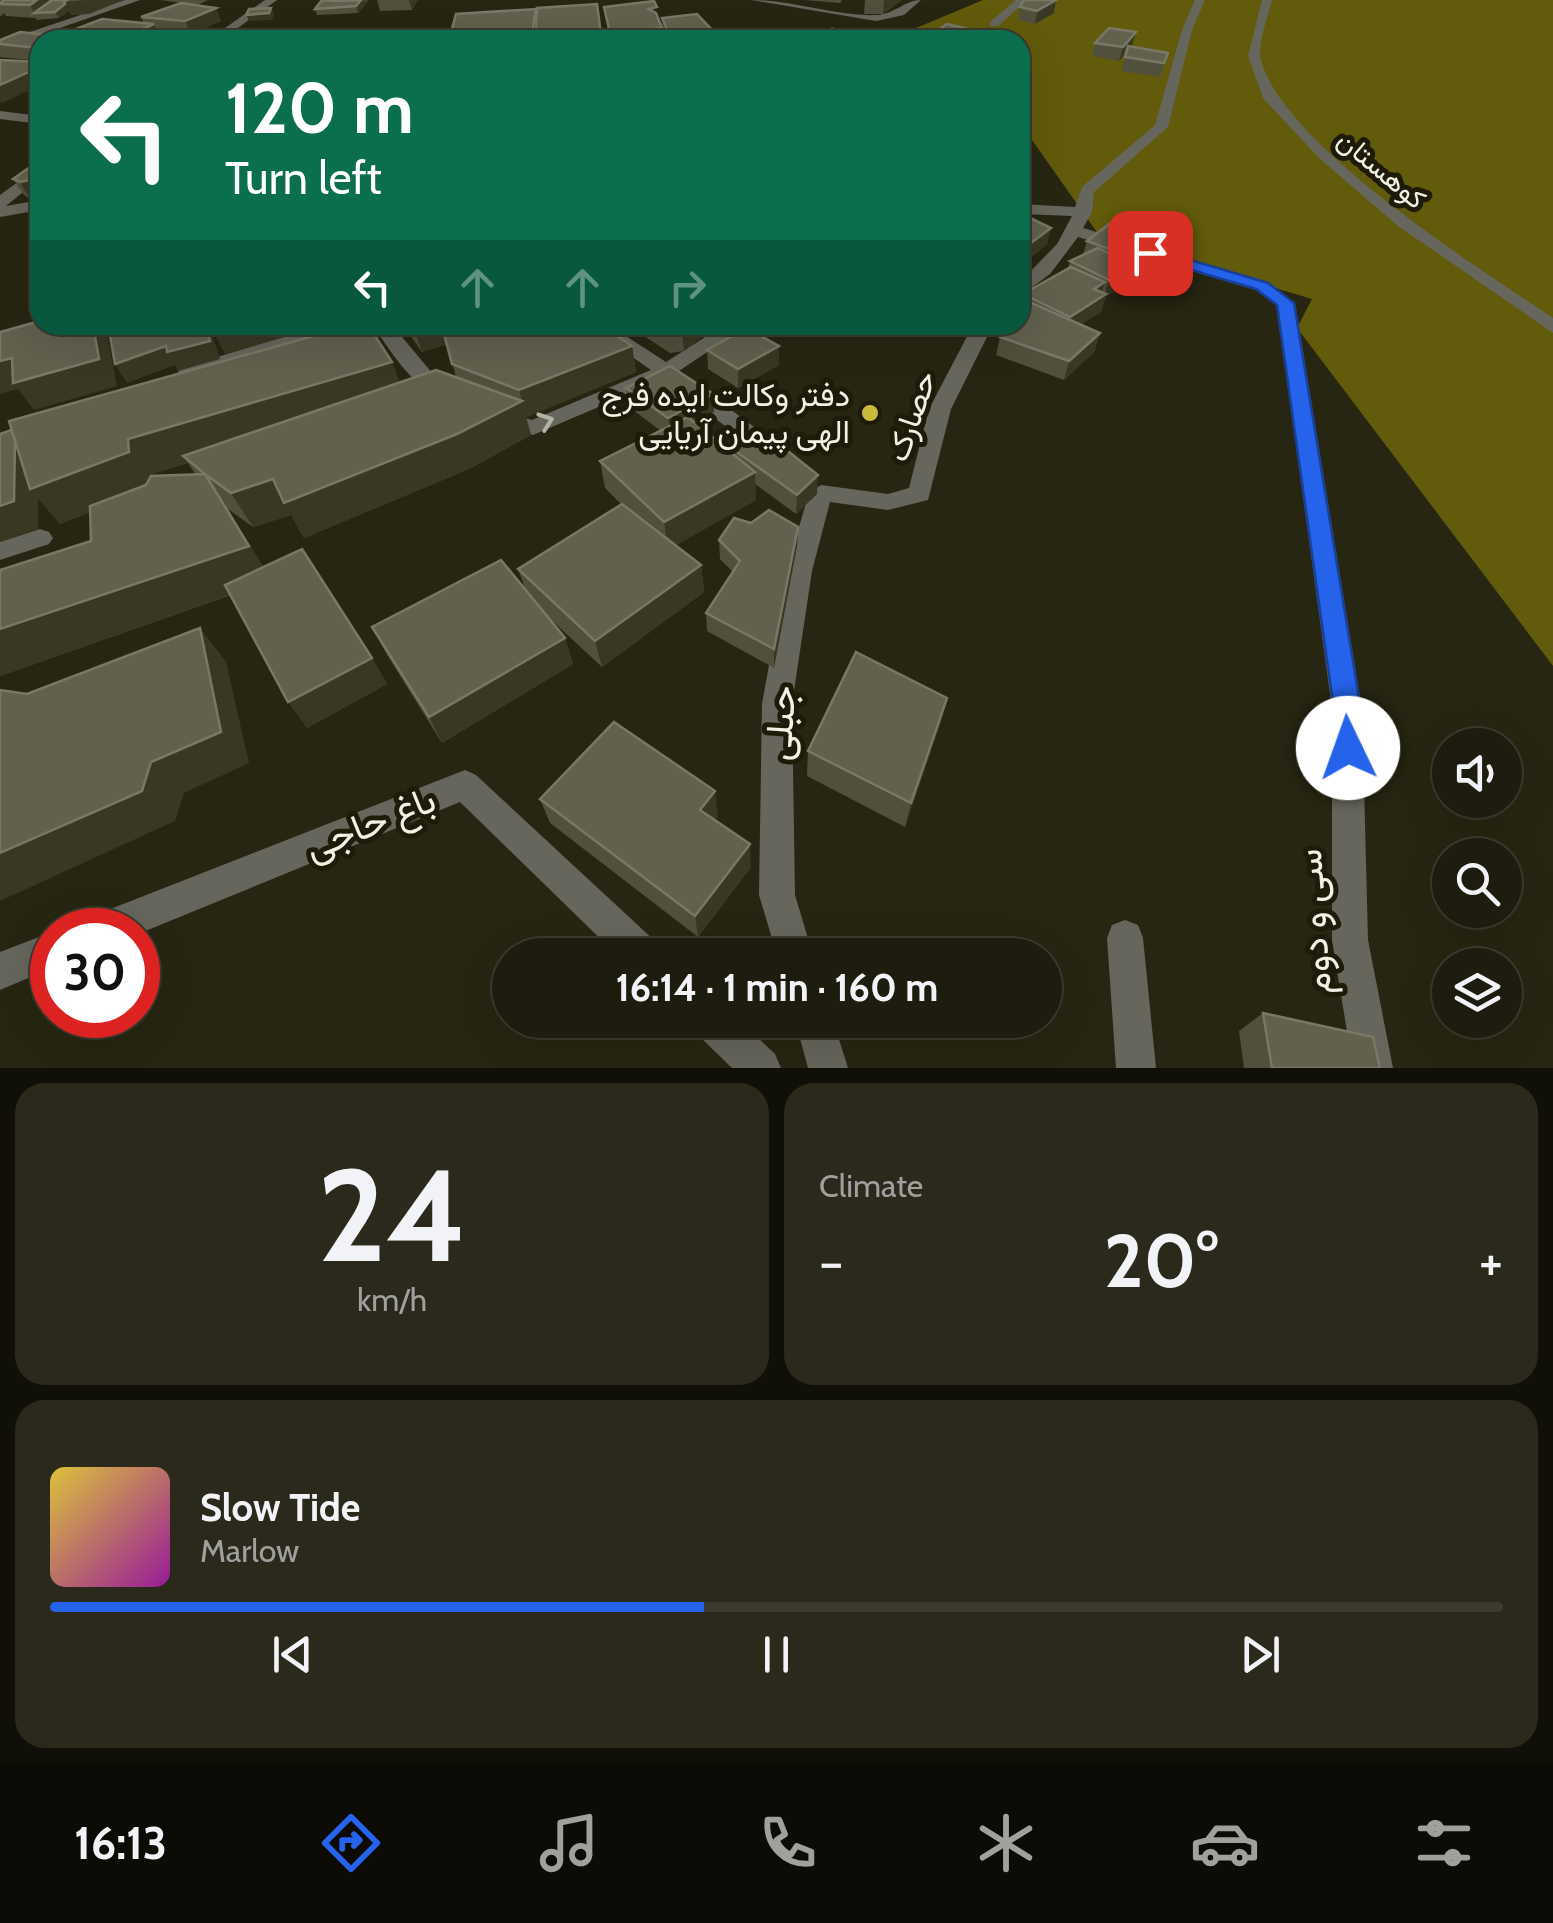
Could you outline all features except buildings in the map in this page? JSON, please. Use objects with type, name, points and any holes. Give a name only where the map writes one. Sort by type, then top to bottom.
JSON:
[{"type":"street","points":[[47,30],[135,0]]},
{"type":"street","points":[[228,30],[272,0]]},
{"type":"street","points":[[756,0],[876,18],[900,13],[916,0]]},
{"type":"street","points":[[994,24],[1022,0]]},
{"type":"street","points":[[1030,283],[1056,261],[1075,231],[1088,190],[1162,128],[1187,30],[1200,0]]},
{"type":"street","name":"کوهستان","points":[[1267,0],[1254,56],[1268,95],[1324,155],[1404,222],[1553,327]]},
{"type":"street","points":[[797,16],[823,22],[833,30]]},
{"type":"street","points":[[0,46],[30,36]]},
{"type":"street","points":[[0,115],[30,119]]},
{"type":"street","points":[[0,203],[30,178]]},
{"type":"street","points":[[0,212],[30,207]]},
{"type":"street","points":[[1030,209],[1084,212]]},
{"type":"street","name":"سی و دوم","points":[[1075,231],[1262,286],[1286,303],[1347,710],[1350,940],[1373,1068]]},
{"type":"street","points":[[159,380],[309,335]]},
{"type":"street","points":[[390,335],[432,384],[533,428],[666,371],[722,335]]},
{"type":"street","points":[[611,335],[666,371],[808,481]]},
{"type":"street","name":"حصارک","points":[[808,481],[888,502],[920,494],[940,409],[978,335]]},
{"type":"street","name":"جبلی","points":[[790,938],[777,895],[776,704],[799,571],[808,481]]},
{"type":"street","points":[[0,551],[40,538]]},
{"type":"street","name":"باغ حاجی","points":[[158,908],[465,785],[625,938]]},
{"type":"street","points":[[1124,938],[1136,1068]]},
{"type":"street","points":[[0,971],[30,959]]},
{"type":"street","points":[[730,1038],[761,1068]]},
{"type":"street","points":[[819,1038],[828,1068]]},
{"type":"shaded area","points":[[983,0],[1553,0],[1553,666],[1297,328],[1312,299],[1099,235],[1030,137],[1030,30],[911,30]]},
{"type":"place","name":"دفتر وکالت ایده فرج الهی پیمان آریایی","points":[[870,413]]},
{"type":"route","points":[[1150,253],[1262,286],[1286,303],[1347,710],[1348,748]]}]
